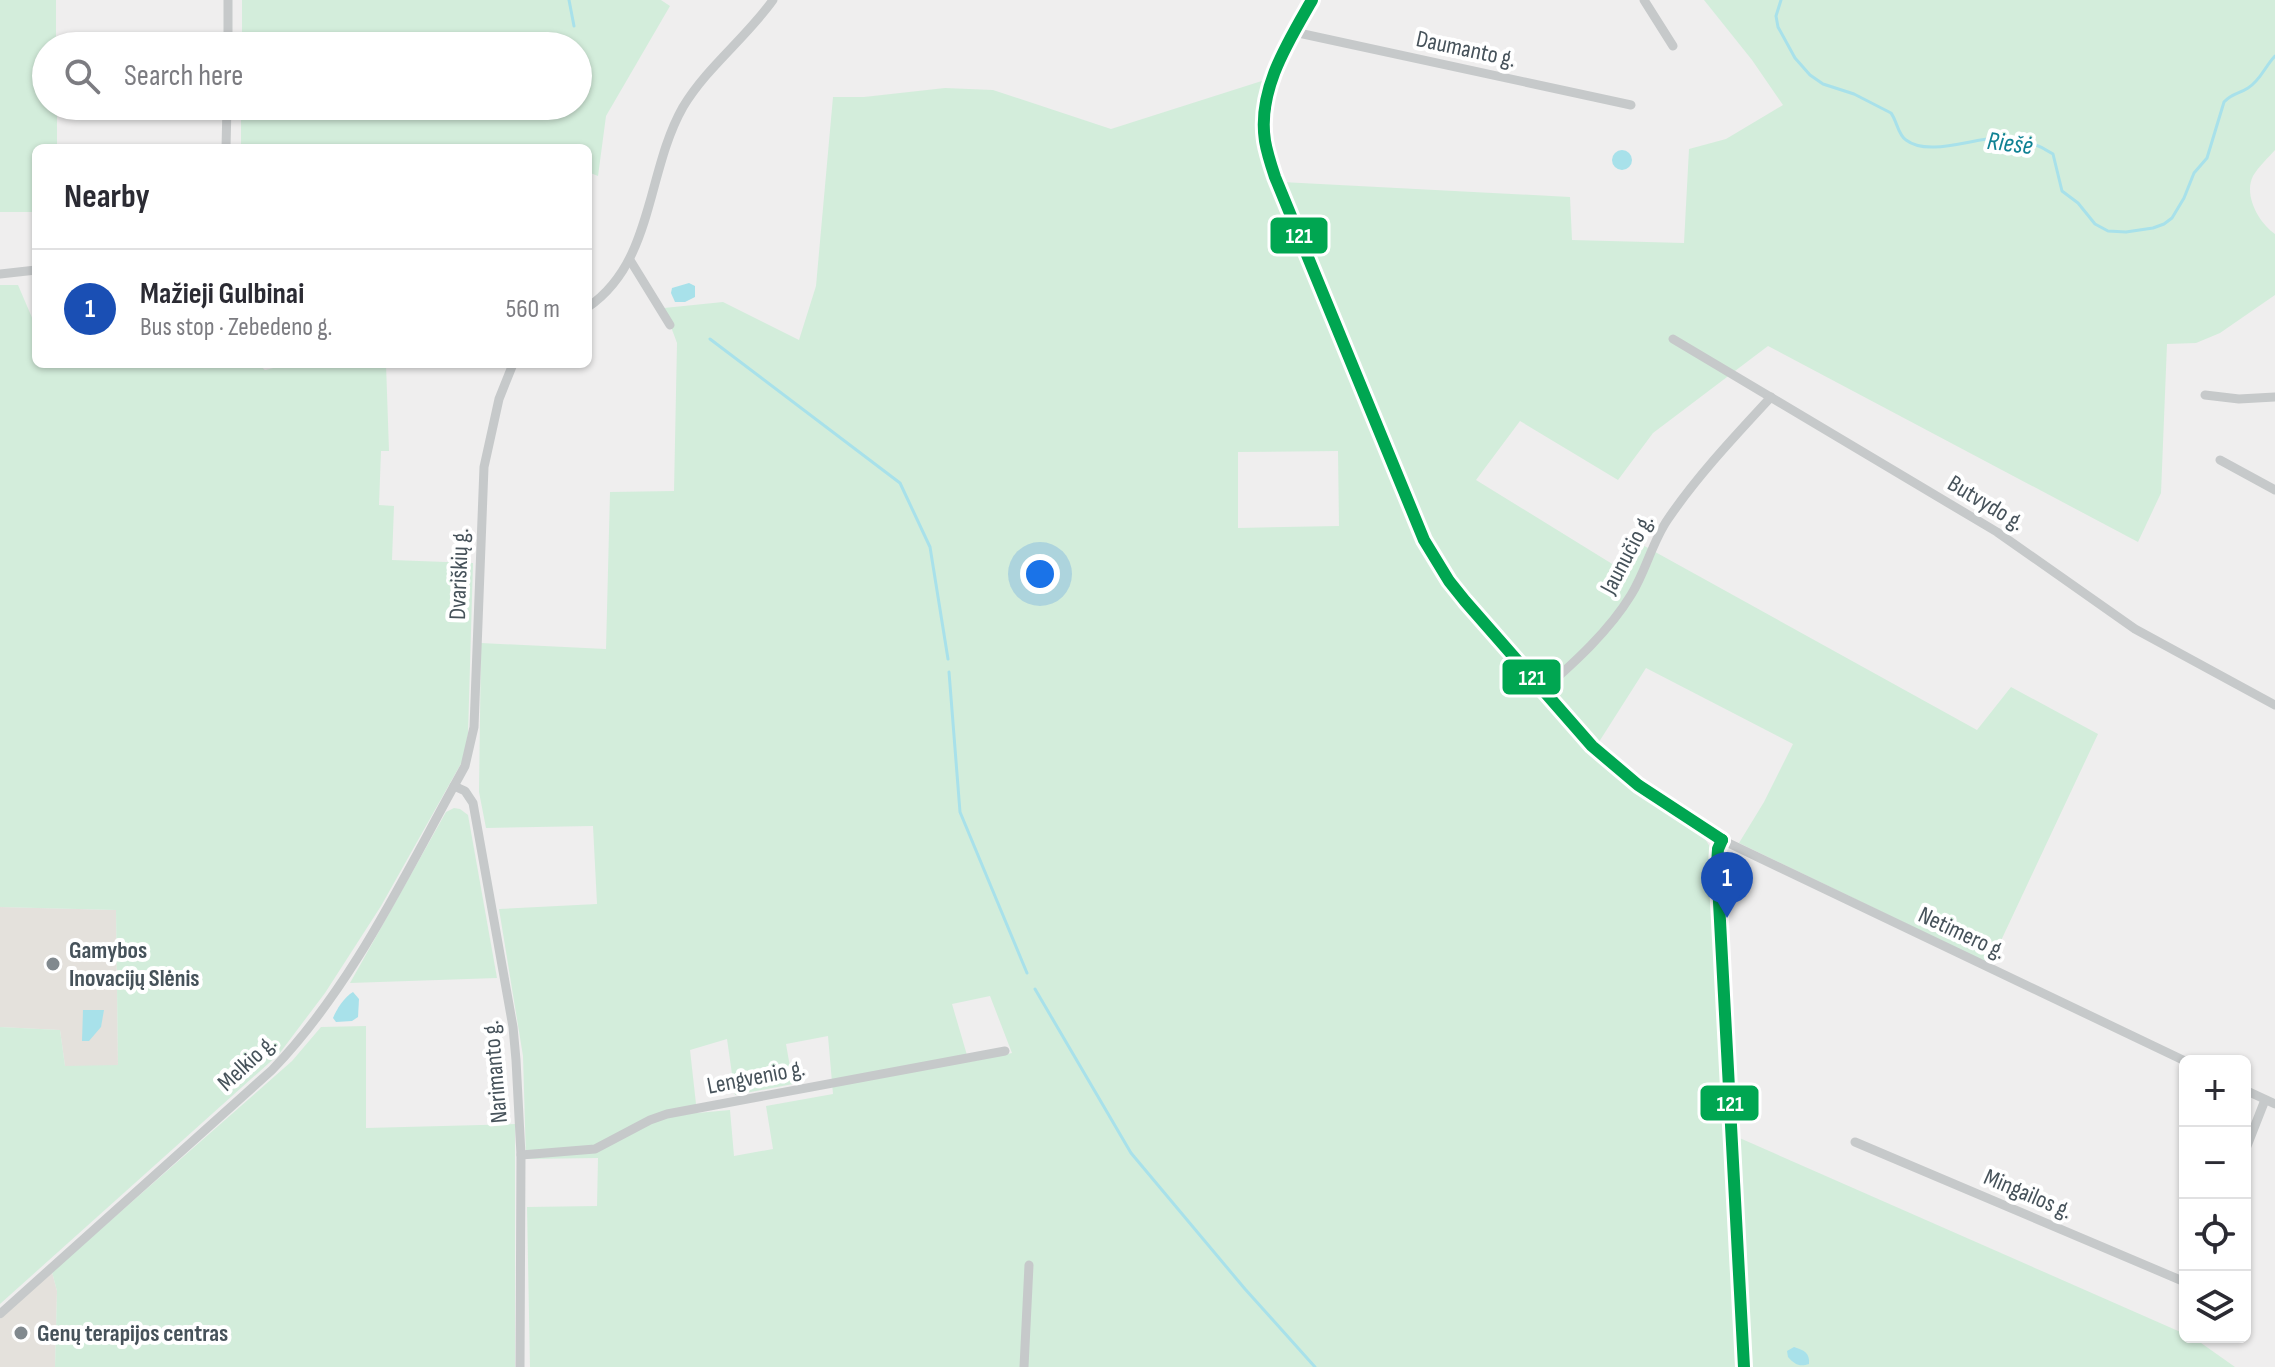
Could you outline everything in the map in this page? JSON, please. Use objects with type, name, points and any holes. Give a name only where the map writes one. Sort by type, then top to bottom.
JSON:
[{"type":"street","points":[[228,0],[228,32]]},
{"type":"street","points":[[592,304],[614,285],[630,260],[644,222],[662,154],[679,116],[714,66],[773,0]]},
{"type":"street","name":"Netimero g.","points":[[1312,0],[1277,64],[1268,94],[1264,136],[1275,177],[1424,540],[1465,601],[1592,746],[1615,768],[1722,840],[2179,1058]]},
{"type":"street","points":[[1644,0],[1673,46]]},
{"type":"street","name":"Daumanto g.","points":[[1294,32],[1631,105]]},
{"type":"street","points":[[226,144],[227,120]]},
{"type":"street","points":[[630,260],[670,325]]},
{"type":"street","points":[[0,274],[32,270]]},
{"type":"street","name":"Butvydo g.","points":[[1673,339],[1997,532],[2135,629],[2275,705]]},
{"type":"street","name":"Dvariškių g.","points":[[454,786],[465,766],[474,727],[484,467],[509,368]]},
{"type":"street","points":[[2205,395],[2239,399],[2275,397]]},
{"type":"street","name":"Jaunučio g.","points":[[1544,689],[1606,628],[1631,596],[1655,540],[1668,519],[1713,461],[1771,397]]},
{"type":"street","points":[[2220,460],[2275,490]]},
{"type":"street","name":"Narimanto g.","points":[[454,786],[470,795],[473,803],[513,1027],[521,1155],[520,1367]]},
{"type":"street","name":"Melkio g.","points":[[0,1314],[262,1079],[300,1040],[367,944],[454,786]]},
{"type":"street","points":[[1722,840],[1717,855],[1717,881],[1744,1367]]},
{"type":"street","name":"Lengvenio g.","points":[[521,1155],[595,1149],[667,1114],[1005,1051]]},
{"type":"street","points":[[2251,1093],[2270,1102],[2251,1139]]},
{"type":"street","name":"Mingailos g.","points":[[1855,1142],[2179,1279]]},
{"type":"street","points":[[1024,1367],[1029,1265]]},
{"type":"shaded area","points":[[0,907],[116,910],[118,1066],[65,1066],[60,1030],[0,1027]]},
{"type":"shaded area","points":[[52,1272],[57,1291],[55,1367],[0,1367],[0,1319]]},
{"type":"green space","points":[[0,0],[56,0],[56,32],[32,32],[32,120],[57,120],[57,144],[32,144],[32,212],[0,212]]},
{"type":"green space","points":[[242,0],[661,0],[670,6],[606,116],[598,176],[592,174],[592,144],[241,144],[241,120],[592,120],[592,32],[242,32]]},
{"type":"green space","points":[[1704,0],[2275,0],[2275,150],[2253,176],[2250,192],[2259,217],[2275,234],[2275,295],[2220,333],[2196,343],[2167,344],[2161,493],[2138,542],[1768,346],[1653,433],[1618,480],[1520,421],[1476,480],[1622,570],[1639,543],[1977,730],[2011,687],[2098,734],[1990,964],[1739,843],[1793,744],[1646,668],[1597,745],[1468,597],[1428,538],[1282,182],[1570,197],[1572,240],[1684,243],[1689,149],[1726,139],[1783,105]]},
{"type":"green space","points":[[1268,79],[1262,133],[1267,167],[1421,543],[1452,594],[1607,768],[1638,793],[1688,822],[1710,847],[1740,1367],[530,1367],[527,1207],[597,1206],[598,1158],[526,1159],[523,1056],[499,909],[597,904],[593,826],[486,828],[479,792],[481,643],[606,649],[610,492],[674,491],[677,343],[664,308],[723,302],[799,340],[816,286],[833,97],[864,97],[945,88],[993,90],[1111,129]],"holes":[[[1338,451],[1339,526],[1238,528],[1238,452]],[[990,996],[1012,1053],[969,1062],[952,1004]],[[828,1036],[833,1094],[766,1106],[773,1149],[734,1156],[730,1110],[697,1113],[690,1050],[727,1039],[735,1095],[793,1084],[786,1044]]]},
{"type":"green space","points":[[0,285],[18,285],[32,318],[32,368],[386,368],[389,451],[381,451],[379,505],[394,506],[392,560],[473,563],[468,734],[463,760],[381,906],[325,993],[279,1054],[0,1304],[0,1027],[60,1030],[65,1066],[118,1065],[116,910],[0,907]]},
{"type":"green space","points":[[454,808],[468,815],[497,978],[350,983],[446,812]]},
{"type":"green space","points":[[366,1026],[366,1128],[515,1124],[515,1367],[55,1367],[57,1291],[52,1272],[292,1061],[321,1027]]},
{"type":"green space","points":[[1735,1136],[2179,1331],[2179,1343],[2201,1343],[2235,1367],[1748,1367]]},
{"type":"water","points":[[1622,150],[1629,153],[1632,160],[1629,167],[1622,170],[1615,167],[1612,160],[1615,153]]},
{"type":"water","points":[[689,283],[695,286],[695,297],[685,302],[675,302],[672,288]]},
{"type":"water","points":[[353,992],[359,999],[358,1017],[352,1021],[336,1022],[333,1018],[336,1011]]},
{"type":"water","points":[[83,1010],[104,1010],[101,1027],[89,1041],[82,1041]]},
{"type":"water","points":[[1794,1347],[1806,1352],[1809,1364],[1798,1365],[1788,1357],[1787,1351]]},
{"type":"waterway","points":[[569,0],[574,26]]},
{"type":"waterway","name":"Riešė","points":[[1781,0],[1776,16],[1778,27],[1795,58],[1810,75],[1823,84],[1854,94],[1891,113],[1903,138],[1915,145],[1938,147],[2006,138],[2047,150],[2053,154],[2062,191],[2078,203],[2095,224],[2108,231],[2153,228],[2172,218],[2194,173],[2207,158],[2224,102],[2252,85],[2275,56]]},
{"type":"waterway","points":[[710,339],[900,483],[930,547],[948,659]]},
{"type":"waterway","points":[[949,672],[960,812],[1027,973]]},
{"type":"waterway","points":[[1035,989],[1131,1153],[1315,1367]]},
{"type":"transit line","name":"121","points":[[1312,0],[1284,50],[1270,85],[1264,122],[1266,146],[1275,177],[1424,540],[1465,601],[1592,746],[1638,785],[1722,840]]},
{"type":"transit line","name":"121","points":[[1722,840],[1717,865],[1744,1367]]},
{"type":"place","name":"Mažieji Gulbinai","points":[[1727,918]]},
{"type":"place","name":"Gamybos Inovacijų Slėnis","points":[[53,964]]},
{"type":"place","name":"Genų terapijos centras","points":[[21,1333]]}]
